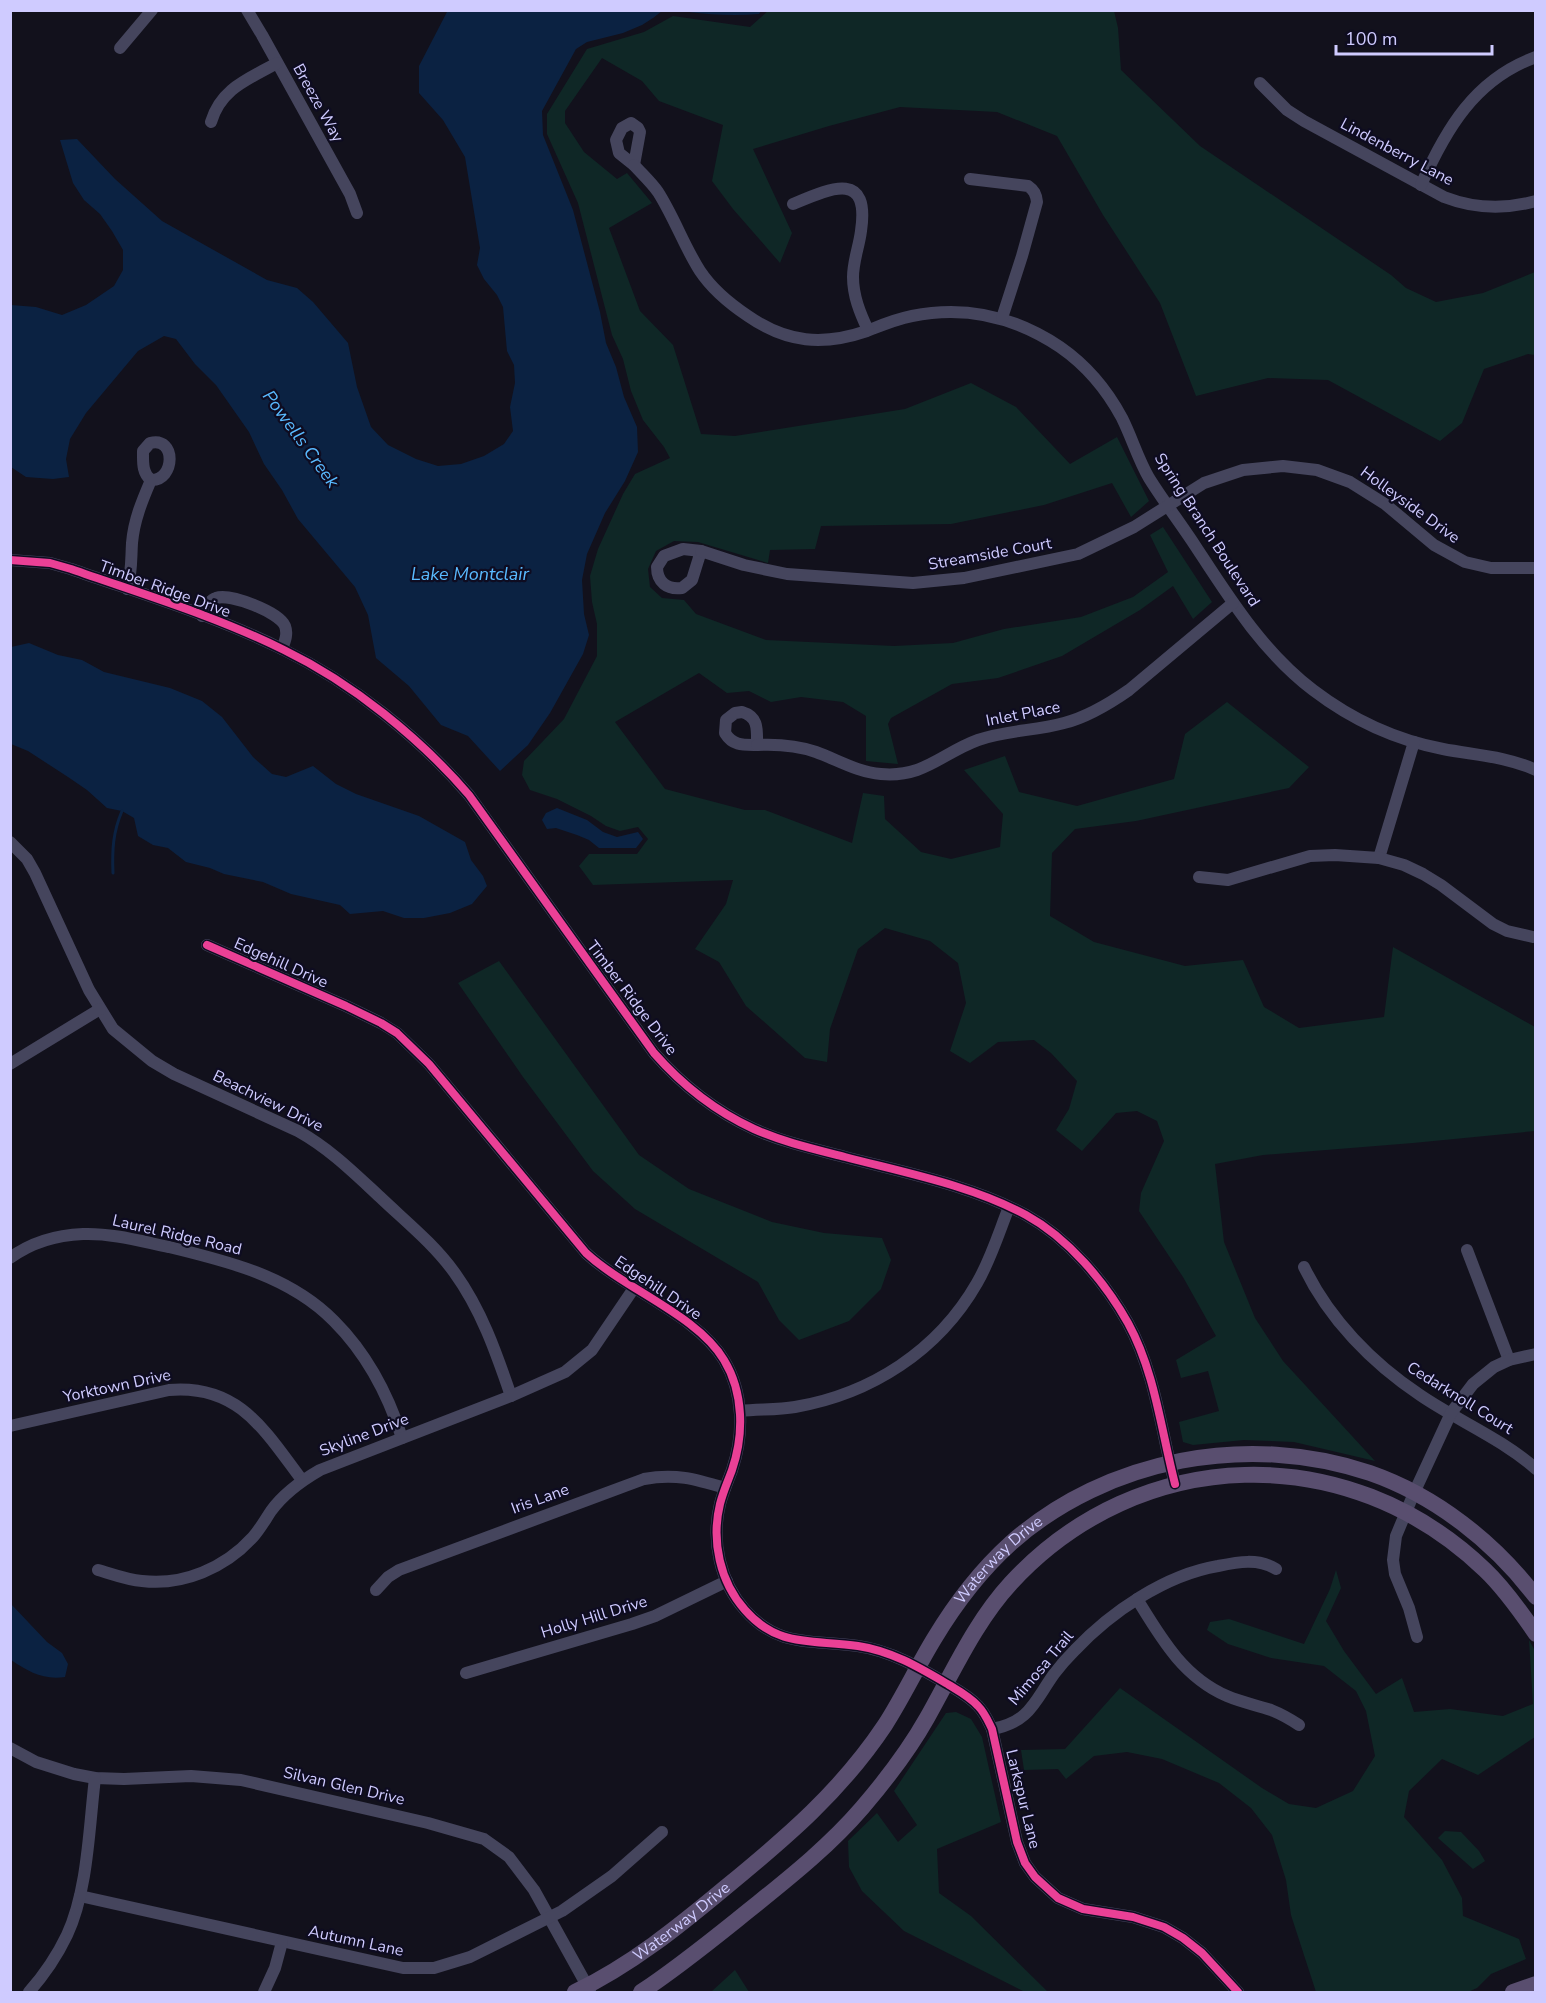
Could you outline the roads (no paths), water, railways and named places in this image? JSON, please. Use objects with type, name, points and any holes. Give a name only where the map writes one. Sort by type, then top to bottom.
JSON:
[{"type":"main road","name":"Waterway Drive","points":[[584,1990],[674,1931],[790,1835],[818,1808],[866,1753],[951,1612],[969,1588],[989,1565],[1028,1529],[1091,1490],[1142,1470],[1170,1463],[1232,1454],[1287,1455],[1339,1464],[1371,1474],[1414,1493],[1445,1512],[1482,1539],[1504,1559],[1536,1597]]},
{"type":"main road","name":"Waterway Drive","points":[[641,1992],[690,1958],[797,1871],[830,1842],[860,1810],[882,1784],[925,1722],[978,1627],[1010,1584],[1047,1549],[1093,1516],[1140,1494],[1175,1484],[1226,1475],[1287,1476],[1341,1487],[1362,1494],[1406,1513],[1456,1545],[1483,1568],[1509,1597],[1536,1634]]},
{"type":"main road","points":[[1513,1992],[1536,1984]]},
{"type":"street","points":[[120,48],[152,10]]},
{"type":"street","name":"Breeze Way","points":[[246,10],[350,194],[357,213]]},
{"type":"street","points":[[1421,185],[1446,134],[1477,93],[1512,68],[1536,57]]},
{"type":"street","points":[[211,122],[220,100],[230,90],[277,63]]},
{"type":"street","name":"Lindenberry Lane","points":[[1260,82],[1287,110],[1304,121],[1444,197],[1481,207],[1513,206],[1536,201]]},
{"type":"street","name":"Spring Branch Boulevard","points":[[634,165],[659,193],[701,273],[731,304],[773,330],[806,340],[823,341],[868,330],[889,322],[935,312],[963,311],[1002,318],[1046,338],[1083,365],[1100,383],[1122,419],[1135,450],[1167,507],[1233,603],[1268,648],[1312,690],[1360,720],[1414,742],[1492,756],[1536,770]]},
{"type":"street","points":[[970,179],[1028,186],[1036,196],[1037,202],[1023,256],[1002,318]]},
{"type":"street","points":[[794,204],[812,196],[839,189],[847,188],[858,193],[861,200],[862,223],[853,277],[854,293],[868,330]]},
{"type":"street","name":"Holleyside Drive","points":[[1167,507],[1189,491],[1223,475],[1263,467],[1302,467],[1336,476],[1366,490],[1404,518],[1434,545],[1465,562],[1491,568],[1536,568]]},
{"type":"street","points":[[127,589],[132,567],[135,526],[151,480]]},
{"type":"street","name":"Streamside Court","points":[[701,551],[744,566],[787,574],[913,583],[930,582],[964,578],[1078,554],[1134,527],[1167,507]]},
{"type":"street","name":"Timber Ridge Drive","points":[[10,560],[60,566],[202,616],[282,649],[331,677],[386,716],[448,769],[489,821],[579,951],[654,1053],[668,1069],[704,1100],[728,1115],[775,1137],[951,1185],[1010,1207],[1040,1225],[1067,1247],[1094,1275],[1127,1322],[1147,1371],[1175,1484]]},
{"type":"street","points":[[202,616],[214,598],[235,599],[250,604],[281,621],[286,632],[282,649]]},
{"type":"street","name":"Inlet Place","points":[[757,745],[778,744],[798,747],[817,752],[860,771],[898,774],[912,772],[978,740],[996,734],[1065,723],[1111,703],[1233,603]]},
{"type":"street","points":[[1379,858],[1414,742]]},
{"type":"street","name":"Beachview Drive","points":[[10,842],[27,859],[35,873],[89,990],[113,1029],[152,1061],[174,1074],[298,1131],[345,1163],[427,1241],[453,1271],[481,1317],[511,1396]]},
{"type":"street","points":[[1199,877],[1228,880],[1310,856],[1379,858],[1404,865],[1423,874],[1493,924],[1507,931],[1533,936]]},
{"type":"street","name":"Edgehill Drive","points":[[207,945],[355,1010],[397,1033],[429,1064],[586,1253],[598,1264],[696,1329],[713,1345],[732,1377],[740,1411],[738,1450],[717,1519],[719,1560],[727,1581],[745,1610],[769,1630],[783,1637],[810,1643],[861,1646],[888,1653],[919,1667],[946,1684]]},
{"type":"street","points":[[10,1064],[100,1009]]},
{"type":"street","points":[[740,1411],[792,1407],[846,1394],[891,1373],[912,1358],[941,1332],[966,1301],[986,1266],[1010,1207]]},
{"type":"street","name":"Laurel Ridge Road","points":[[10,1258],[35,1243],[47,1239],[97,1234],[121,1236],[217,1258],[267,1276],[317,1306],[353,1343],[383,1388],[402,1438]]},
{"type":"street","points":[[1467,1250],[1509,1360]]},
{"type":"street","name":"Cedarknoll Court","points":[[1304,1267],[1314,1288],[1329,1310],[1370,1355],[1421,1396],[1508,1447],[1536,1469]]},
{"type":"street","name":"Skyline Drive","points":[[98,1570],[156,1583],[190,1578],[210,1569],[241,1549],[283,1497],[302,1480],[334,1463],[552,1379],[579,1362],[601,1339],[634,1288]]},
{"type":"street","points":[[1417,1637],[1409,1608],[1395,1574],[1393,1560],[1396,1536],[1414,1493],[1451,1413],[1460,1399],[1484,1374],[1509,1360],[1536,1354]]},
{"type":"street","name":"Yorktown Drive","points":[[10,1426],[169,1390],[192,1390],[224,1398],[251,1416],[263,1427],[302,1480]]},
{"type":"street","name":"Iris Lane","points":[[376,1590],[388,1577],[399,1570],[644,1479],[666,1476],[689,1477],[725,1488]]},
{"type":"street","name":"Mimosa Trail","points":[[992,1729],[1010,1725],[1026,1715],[1037,1703],[1054,1674],[1074,1650],[1096,1629],[1137,1599],[1164,1585],[1212,1567],[1254,1562],[1264,1563],[1276,1569]]},
{"type":"street","name":"Holly Hill Drive","points":[[466,1673],[655,1616],[727,1581]]},
{"type":"street","points":[[1137,1599],[1166,1646],[1178,1661],[1199,1680],[1226,1696],[1269,1709],[1299,1725]]},
{"type":"street","name":"Larkspur Lane","points":[[946,1684],[979,1706],[987,1717],[992,1729],[1017,1842],[1025,1863],[1035,1877],[1058,1898],[1083,1909],[1133,1917],[1164,1928],[1183,1938],[1202,1953],[1238,1992]]},
{"type":"street","name":"Silvan Glen Drive","points":[[10,1748],[45,1765],[95,1778],[216,1776],[470,1834],[491,1843],[509,1857],[534,1890],[584,1990]]},
{"type":"street","points":[[29,1992],[60,1950],[74,1918],[80,1896],[95,1778]]},
{"type":"street","name":"Autumn Lane","points":[[80,1896],[403,1968],[434,1968],[470,1958],[588,1895],[662,1832]]},
{"type":"street","points":[[264,1992],[275,1968],[282,1942]]},
{"type":"water","name":"Lake Montclair","points":[[448,10],[662,11],[642,25],[623,33],[587,42],[576,49],[542,111],[543,135],[573,210],[606,343],[616,367],[624,397],[637,427],[638,452],[625,481],[605,513],[587,554],[582,580],[584,614],[589,635],[583,654],[550,713],[528,745],[500,771],[468,736],[441,725],[409,686],[376,658],[368,615],[355,587],[298,519],[264,464],[249,432],[216,385],[195,364],[176,339],[164,336],[138,351],[86,413],[70,439],[66,459],[69,477],[53,479],[26,477],[11,467],[11,305],[36,307],[62,315],[86,305],[114,286],[123,270],[123,250],[100,214],[84,200],[73,183],[60,140],[77,139],[115,179],[162,221],[267,280],[297,288],[313,302],[348,343],[357,387],[371,427],[388,445],[416,459],[438,466],[461,464],[484,456],[504,444],[513,431],[510,407],[515,383],[514,365],[507,351],[503,307],[477,265],[480,248],[465,157],[443,120],[419,93],[419,66]]},
{"type":"water","points":[[686,11],[761,11],[759,14],[733,15]]},
{"type":"water","points":[[29,643],[58,655],[82,660],[104,672],[170,688],[202,701],[222,717],[253,757],[272,774],[286,777],[313,766],[336,784],[356,794],[419,816],[465,842],[471,860],[483,876],[487,886],[472,904],[450,913],[424,918],[404,918],[383,911],[350,914],[340,905],[291,894],[263,882],[224,874],[186,862],[168,848],[153,845],[138,836],[134,818],[122,811],[107,808],[68,777],[28,751],[11,744],[11,647]]},
{"type":"water","points":[[557,808],[587,820],[603,832],[617,837],[638,832],[643,839],[636,848],[599,848],[589,840],[577,835],[556,828],[547,829],[542,820],[546,813]]},
{"type":"water","points":[[11,1604],[47,1642],[62,1653],[68,1664],[65,1677],[57,1678],[36,1674],[11,1660]]},
{"type":"waterway","points":[[113,873],[114,841],[122,811]]},
{"type":"water label","name":"Powells Creek","points":[[301,439]]}]
